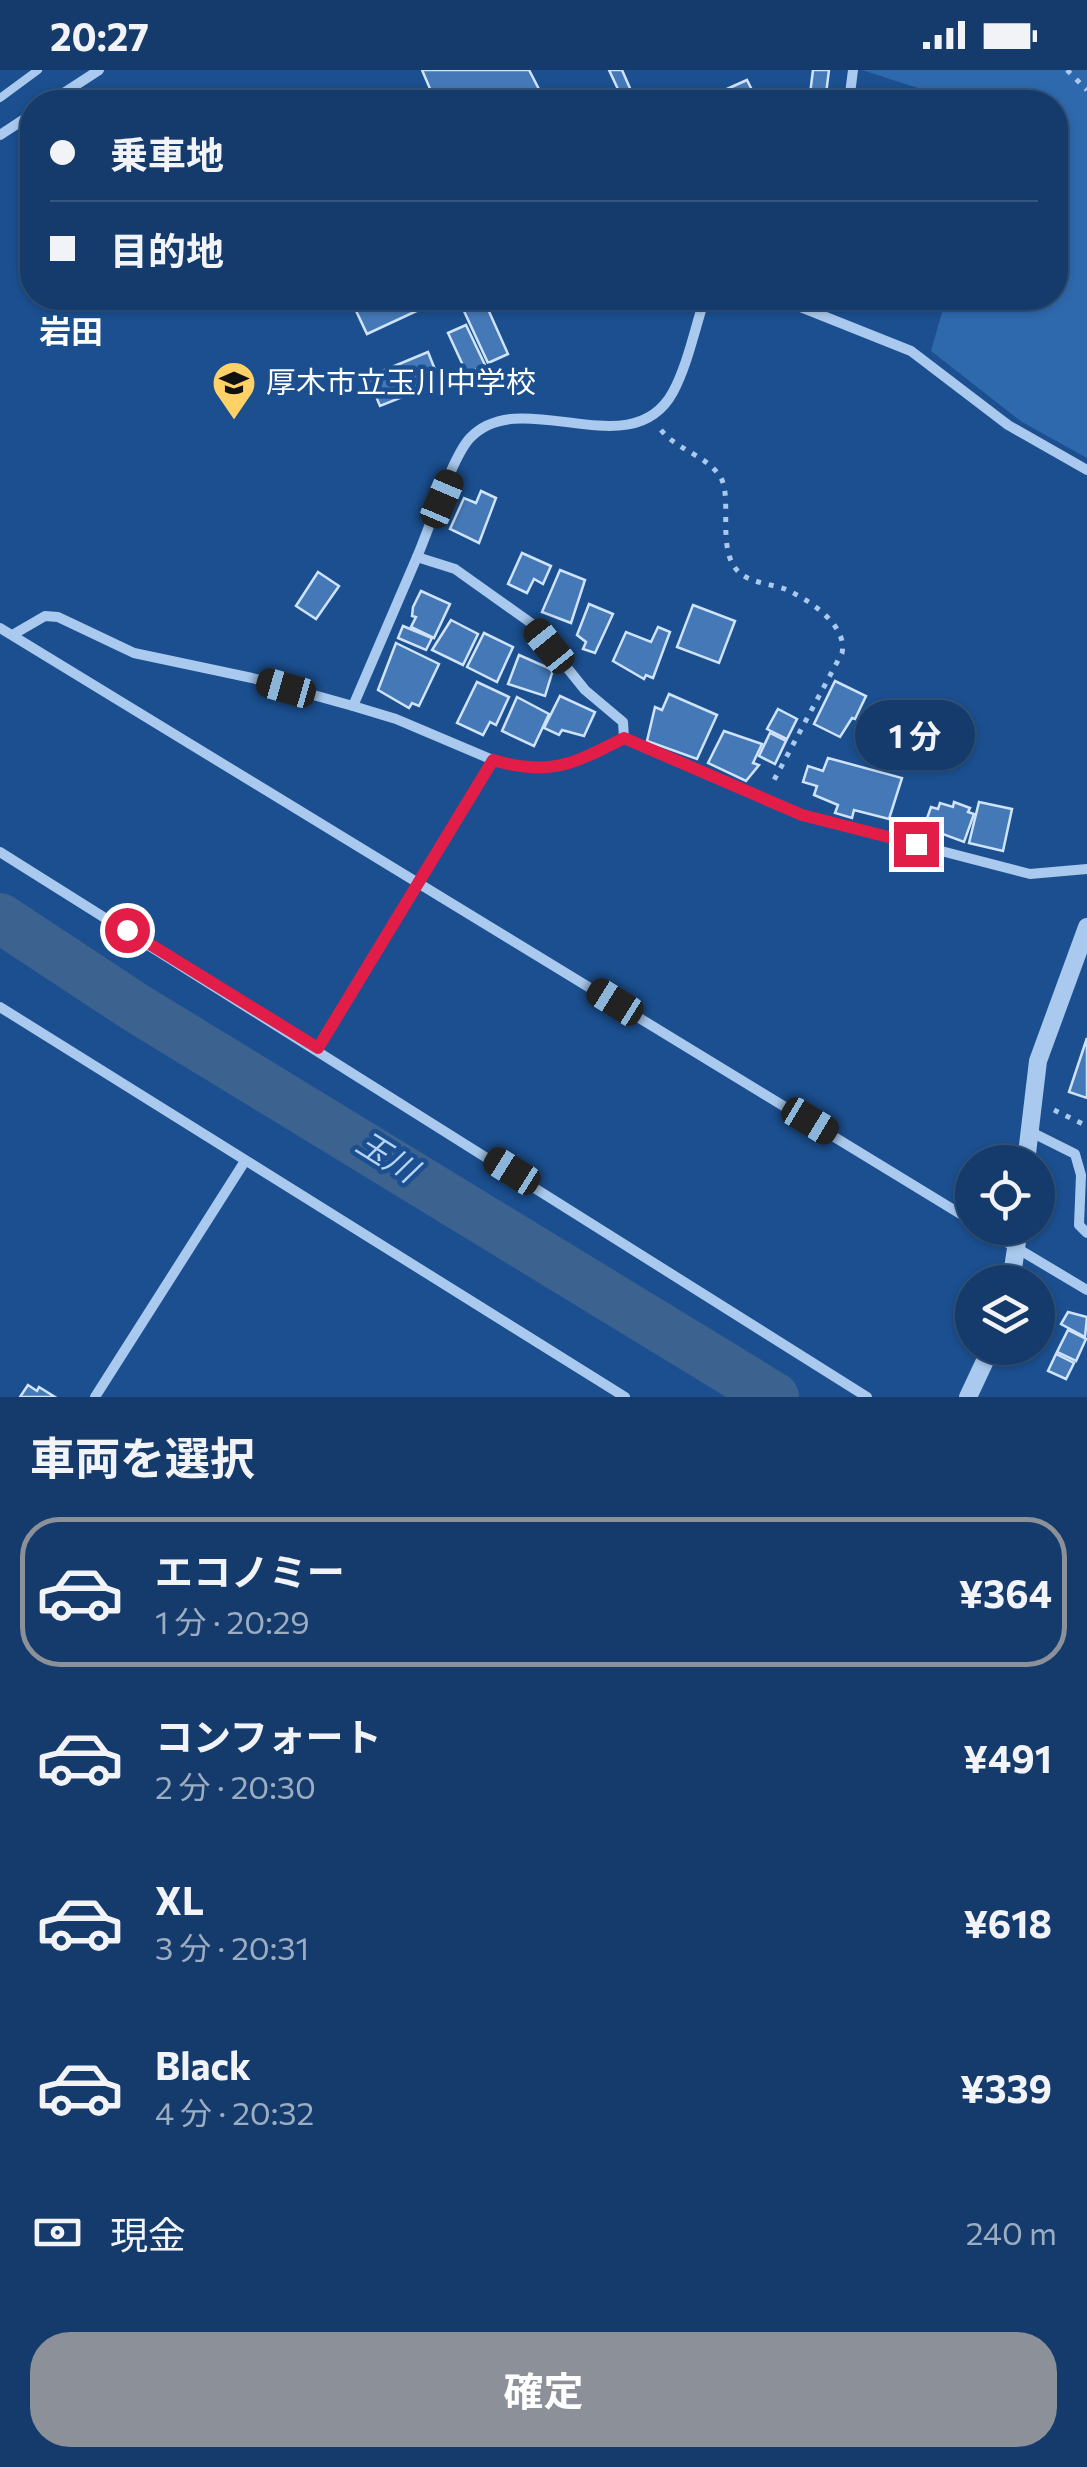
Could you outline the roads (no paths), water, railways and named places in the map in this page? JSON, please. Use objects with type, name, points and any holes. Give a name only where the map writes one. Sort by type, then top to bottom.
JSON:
[{"type":"street","points":[[68,90],[99,70]]},
{"type":"street","points":[[352,706],[467,441],[484,426],[504,418],[613,426],[650,416],[673,392],[701,310]]},
{"type":"street","points":[[819,310],[911,351],[1008,425],[1087,470]]},
{"type":"street","points":[[417,557],[455,569],[532,623],[585,690],[623,722],[624,738]]},
{"type":"street","points":[[14,634],[45,616],[58,617],[134,653],[252,678],[352,706],[493,760],[536,770],[564,765],[624,738],[802,815],[1030,874],[1087,869]]},
{"type":"street","points":[[0,628],[955,1211]]},
{"type":"street","points":[[318,1048],[493,760]]},
{"type":"street","points":[[0,852],[318,1048],[868,1397]]},
{"type":"street","points":[[1028,1145],[1038,1062],[1087,927]]},
{"type":"street","points":[[0,1007],[625,1397]]},
{"type":"street","points":[[1029,1132],[1075,1154],[1081,1175],[1079,1225],[1087,1233]]},
{"type":"street","points":[[94,1397],[245,1162]]},
{"type":"street","points":[[1012,1245],[1087,1290]]},
{"type":"street","points":[[1014,1265],[1017,1245]]},
{"type":"street","points":[[968,1397],[982,1365]]},
{"type":"lane","points":[[0,98],[38,70]]},
{"type":"waterway","name":"玉川","points":[[0,918],[138,1009],[774,1397]]},
{"type":"place","name":"厚木市立玉川中学校","points":[[234,421]]},
{"type":"district","name":"岩田","points":[[71,332]]}]
